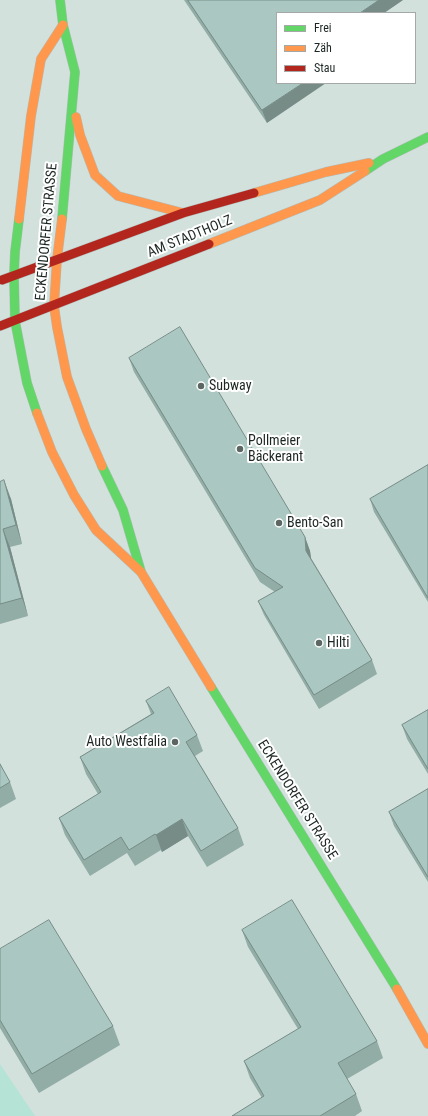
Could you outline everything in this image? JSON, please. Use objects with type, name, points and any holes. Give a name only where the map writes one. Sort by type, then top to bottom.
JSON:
[{"type":"street","name":"ECKENDORFER STRASSE","points":[[60,0],[63,25],[75,72],[57,259],[54,306],[67,378],[89,436],[123,510],[141,572],[407,1006],[428,1044]]},
{"type":"street","name":"ECKENDORFER STRASSE","points":[[63,25],[41,59],[20,204],[14,275],[15,321],[29,390],[52,452],[74,495],[96,530],[141,572]]},
{"type":"street","points":[[72,99],[80,135],[95,174],[118,196],[183,213]]},
{"type":"street","name":"AM STADTHOLZ","points":[[0,326],[320,200],[383,159],[428,137]]},
{"type":"street","name":"AM STADTHOLZ","points":[[0,280],[183,213],[326,172],[383,159]]},
{"type":"green space","points":[[0,1064],[35,1116],[0,1116]]},
{"type":"building","points":[[188,0],[379,0],[361,12],[276,12],[276,84],[301,84],[262,110]]},
{"type":"building","points":[[180,327],[305,537],[306,551],[372,660],[314,695],[258,601],[283,587],[255,568],[129,358]]},
{"type":"building","points":[[428,465],[428,598],[370,499]]},
{"type":"building","points":[[4,480],[16,525],[3,529],[22,598],[0,604],[0,482]]},
{"type":"building","points":[[169,687],[197,735],[186,742],[238,828],[201,851],[182,819],[129,850],[121,837],[84,860],[59,818],[101,792],[80,757],[154,713],[146,701]]},
{"type":"building","points":[[428,710],[428,769],[402,725]]},
{"type":"building","points":[[0,764],[10,782],[0,788]]},
{"type":"building","points":[[428,789],[428,877],[389,812]]},
{"type":"building","points":[[292,900],[377,1041],[338,1063],[356,1094],[320,1116],[232,1116],[264,1096],[244,1061],[301,1027],[242,930]]},
{"type":"building","points":[[49,920],[113,1026],[32,1074],[0,1020],[0,949]]},
{"type":"traffic: fast","points":[[60,0],[63,25],[75,72],[62,219]]},
{"type":"traffic: fast","points":[[365,171],[383,159],[428,137]]},
{"type":"traffic: fast","points":[[19,219],[14,275],[15,321],[27,383],[37,413]]},
{"type":"traffic: fast","points":[[102,466],[123,510],[141,572]]},
{"type":"traffic: fast","points":[[211,687],[397,989]]},
{"type":"traffic: slow","points":[[19,219],[31,116],[41,59],[63,25]]},
{"type":"traffic: slow","points":[[76,117],[80,135],[95,175],[118,196],[183,213]]},
{"type":"traffic: slow","points":[[254,193],[326,172],[369,163]]},
{"type":"traffic: slow","points":[[209,244],[320,200],[365,171]]},
{"type":"traffic: slow","points":[[62,219],[57,259],[54,306],[57,327],[67,377],[86,429],[102,466]]},
{"type":"traffic: slow","points":[[37,413],[52,452],[74,495],[96,530],[141,572],[211,687]]},
{"type":"traffic: slow","points":[[397,989],[428,1044]]},
{"type":"traffic: jam","points":[[2,280],[183,213],[254,193]]},
{"type":"traffic: jam","points":[[0,326],[209,244]]},
{"type":"place","name":"Subway","points":[[201,386]]},
{"type":"place","name":"Pollmeier Bäckerant","points":[[240,449]]},
{"type":"place","name":"Bento-San","points":[[279,523]]},
{"type":"place","name":"Hilti","points":[[319,643]]},
{"type":"place","name":"Auto Westfalia","points":[[175,742]]}]
